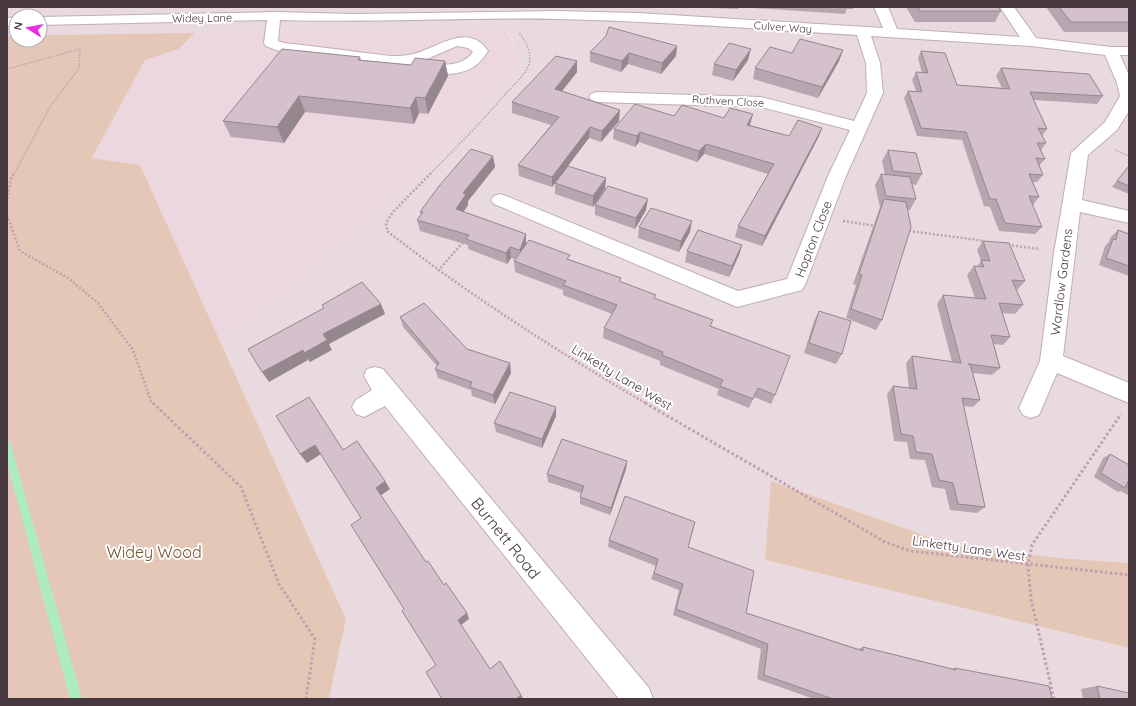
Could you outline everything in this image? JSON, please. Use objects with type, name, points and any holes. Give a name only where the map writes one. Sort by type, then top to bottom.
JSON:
[{"type":"street","points":[[881,7],[892,33]]},
{"type":"street","points":[[1007,7],[1031,42]]},
{"type":"street","name":"Widey Lane","points":[[48,21],[200,12],[274,16],[357,12],[438,12]]},
{"type":"street","name":"Culver Way","points":[[438,12],[500,17],[556,15],[638,18],[1031,42],[1110,51],[1129,51]]},
{"type":"street","points":[[274,16],[271,43],[282,47],[400,61]]},
{"type":"street","name":"Hopton Close","points":[[500,200],[737,299],[795,285],[837,176],[875,93],[873,63],[863,32]]},
{"type":"street","name":"Wardlow Gardens","points":[[1031,408],[1052,361],[1064,253],[1080,153],[1110,126],[1122,111],[1128,96],[1125,83],[1110,51]]},
{"type":"street","name":"Ruthven Close","points":[[597,97],[617,90],[761,102],[860,127]]},
{"type":"street","points":[[1073,204],[1102,212],[1129,217]]},
{"type":"street","points":[[1052,361],[1127,401]]},
{"type":"street","name":"Burnett Road","points":[[364,408],[382,384],[638,699]]},
{"type":"path","name":"Linketty Lane West","points":[[500,17],[510,23],[526,42],[529,51],[529,64],[521,76],[472,133],[393,212],[386,223],[387,231],[438,271],[539,338],[627,392],[884,542],[910,551],[1028,566],[1129,575]]},
{"type":"path","points":[[7,69],[80,49],[79,68],[43,120],[11,179],[7,199]]},
{"type":"path","points":[[7,215],[20,251],[68,278],[98,303],[133,350],[151,401],[241,487],[279,584],[315,639],[306,699]]},
{"type":"path","points":[[821,218],[884,227]]},
{"type":"path","points":[[907,230],[985,242]]},
{"type":"path","points":[[438,271],[469,235]]},
{"type":"path","points":[[1001,244],[1064,253]]},
{"type":"path","points":[[1054,699],[1031,599],[1028,566],[1032,545],[1127,401]]},
{"type":"shaded area","points":[[7,7],[1129,7],[1129,563],[1060,558],[955,546],[772,481],[765,560],[1129,648],[1129,699],[329,699],[346,619],[220,342],[280,294],[453,142],[521,61],[509,32],[48,35],[48,8],[8,8],[7,36]]},
{"type":"shaded area","points":[[508,32],[521,61],[453,142],[280,294],[220,342],[140,165],[92,158],[145,60],[179,49],[195,33]]},
{"type":"green space","name":"Widey Wood","points":[[195,33],[179,49],[145,60],[92,158],[140,165],[346,619],[329,699],[7,699],[7,36],[8,48],[48,48],[48,35]]},
{"type":"green space","points":[[771,481],[955,546],[1060,558],[1129,563],[1129,648],[765,560]]},
{"type":"building","points":[[918,7],[998,7],[1001,11],[920,11]]},
{"type":"building","points":[[1059,7],[1129,7],[1129,22],[1071,22]]},
{"type":"building","points":[[609,27],[677,46],[662,63],[629,53],[622,61],[590,52],[606,36]]},
{"type":"building","points":[[800,39],[843,50],[822,87],[755,68],[770,47],[792,53]]},
{"type":"building","points":[[729,43],[751,49],[736,70],[714,64]]},
{"type":"building","points":[[282,49],[360,57],[358,60],[411,65],[415,58],[445,61],[425,98],[416,97],[410,108],[299,96],[277,127],[223,121]]},
{"type":"building","points":[[921,51],[945,53],[957,85],[1010,89],[1001,68],[1089,74],[1103,96],[1030,92],[1047,129],[1038,128],[1046,143],[1037,143],[1045,159],[1036,158],[1043,175],[1029,174],[1039,197],[1029,196],[1042,227],[1005,223],[996,199],[990,199],[966,132],[921,128],[908,91],[922,92],[916,72],[928,73]]},
{"type":"building","points":[[556,56],[577,61],[555,89],[620,110],[602,131],[590,127],[552,177],[518,165],[559,117],[512,102]]},
{"type":"building","points":[[635,104],[674,116],[682,105],[724,118],[730,108],[753,114],[747,125],[789,136],[798,120],[822,128],[765,236],[738,226],[774,164],[706,144],[699,151],[640,132],[637,136],[614,129]]},
{"type":"building","points":[[471,149],[493,156],[463,193],[466,194],[456,209],[526,234],[520,250],[510,247],[506,253],[466,239],[469,235],[417,220],[423,212],[420,212],[439,186]]},
{"type":"building","points":[[888,150],[916,153],[922,174],[893,171]]},
{"type":"building","points":[[568,166],[606,178],[593,196],[555,183]]},
{"type":"building","points":[[1129,166],[1129,186],[1117,181]]},
{"type":"building","points":[[881,174],[910,177],[916,199],[886,196]]},
{"type":"building","points":[[608,186],[648,199],[636,218],[595,205]]},
{"type":"building","points":[[884,199],[906,202],[911,227],[882,320],[851,309],[862,275],[859,274]]},
{"type":"building","points":[[651,208],[692,221],[681,241],[639,227]]},
{"type":"building","points":[[698,230],[742,245],[732,266],[687,251]]},
{"type":"building","points":[[1118,230],[1129,234],[1129,266],[1106,258],[1113,239],[1116,240]]},
{"type":"building","points":[[529,240],[570,255],[567,259],[621,278],[619,281],[656,295],[654,298],[713,320],[710,326],[790,356],[775,395],[758,388],[753,399],[720,386],[723,380],[662,355],[663,352],[604,328],[617,305],[563,285],[566,281],[514,261]]},
{"type":"building","points":[[983,241],[1009,243],[1025,281],[1012,280],[1023,305],[999,303],[1010,337],[991,335],[1000,368],[970,364],[980,400],[962,398],[985,507],[958,504],[953,483],[939,480],[932,454],[916,452],[913,436],[901,434],[893,386],[917,389],[912,356],[961,363],[943,295],[986,299],[974,266],[984,267],[981,260],[990,261]]},
{"type":"building","points":[[362,282],[381,304],[323,334],[327,340],[304,353],[303,350],[262,372],[248,349],[324,308],[322,305]]},
{"type":"building","points":[[424,303],[467,349],[510,363],[493,395],[470,387],[472,382],[435,369],[439,363],[400,317]]},
{"type":"building","points":[[819,311],[851,321],[842,354],[809,343]]},
{"type":"building","points":[[510,392],[556,407],[542,439],[494,423]]},
{"type":"building","points":[[309,397],[343,450],[357,441],[385,481],[376,488],[426,562],[428,561],[444,585],[446,583],[467,613],[458,620],[490,669],[500,661],[521,695],[516,699],[442,699],[426,672],[436,665],[402,611],[404,609],[351,525],[361,518],[315,445],[300,454],[276,416]]},
{"type":"building","points":[[562,439],[627,461],[611,508],[580,497],[584,486],[547,474]]},
{"type":"building","points":[[1110,454],[1129,465],[1129,480],[1125,488],[1101,473]]},
{"type":"building","points":[[1129,480],[1129,487],[1126,486]]},
{"type":"building","points":[[625,496],[695,522],[688,547],[754,571],[746,613],[863,651],[863,647],[956,670],[955,668],[1049,686],[1052,699],[833,699],[764,675],[768,644],[676,609],[683,584],[654,573],[658,559],[609,540]]},
{"type":"building","points":[[1097,686],[1129,693],[1129,699],[1100,699]]},
{"type":"waterway","points":[[7,445],[76,699]]}]
